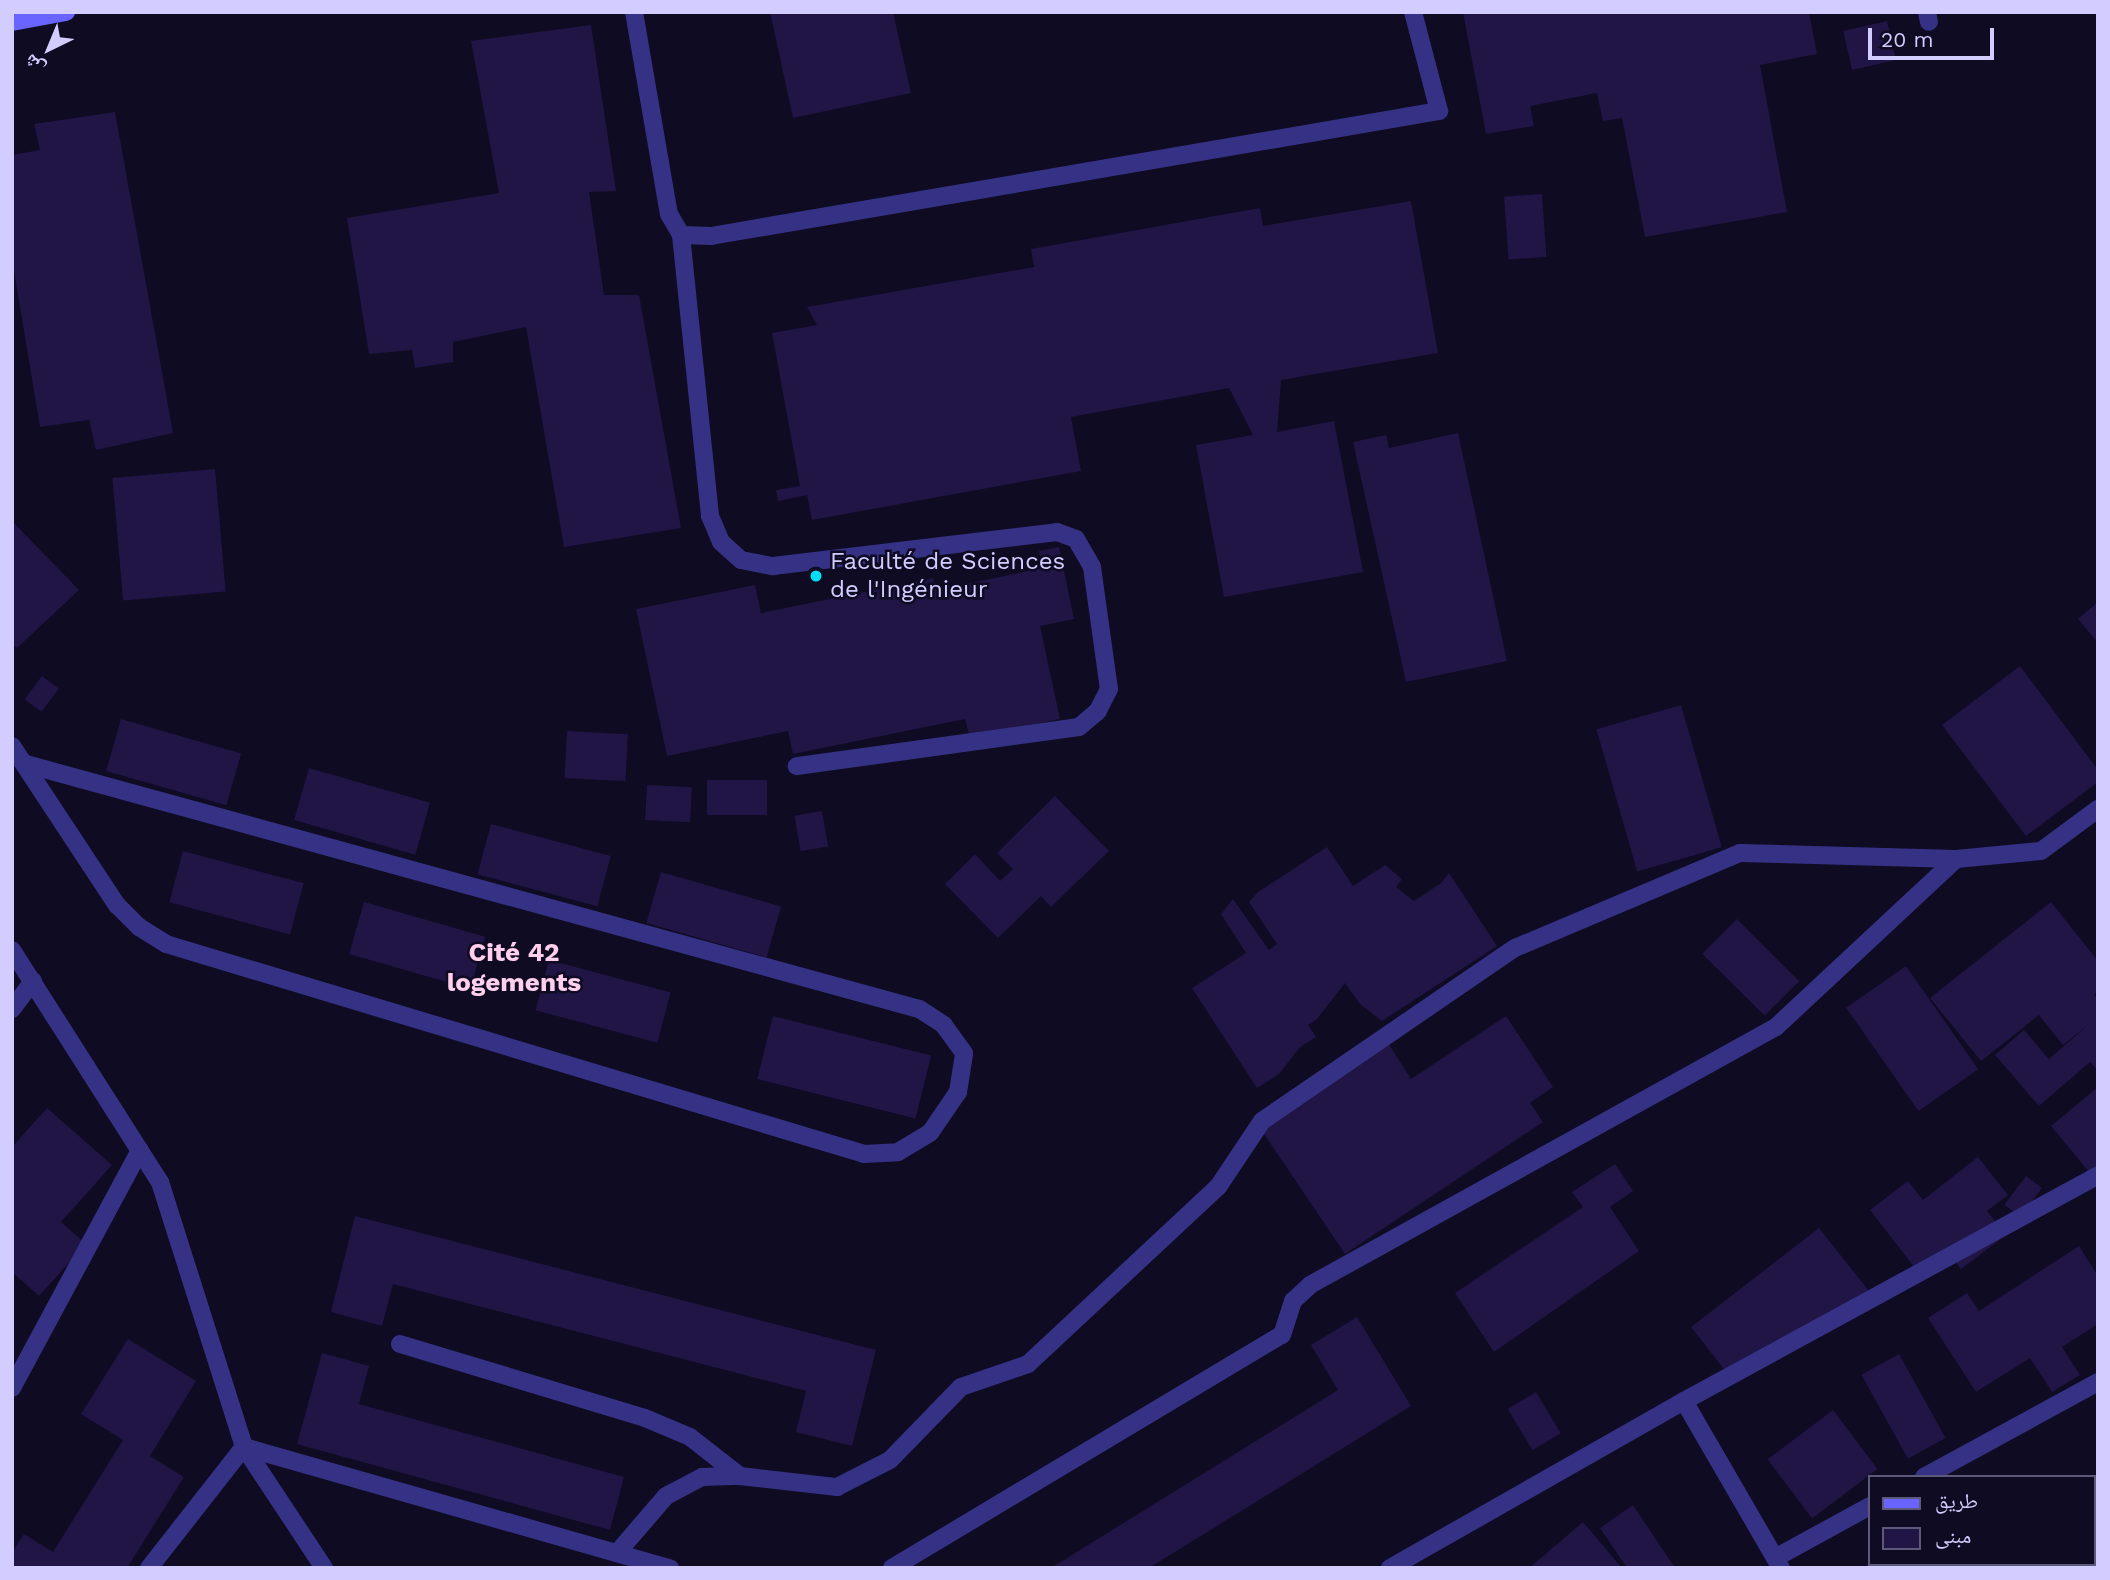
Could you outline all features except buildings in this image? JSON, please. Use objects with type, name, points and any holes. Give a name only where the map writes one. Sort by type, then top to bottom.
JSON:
[{"type":"main road","points":[[12,22],[66,12]]},
{"type":"street","points":[[634,12],[669,214],[681,235],[710,516],[721,542],[741,560],[773,566],[1057,533],[1076,539],[1092,567],[1109,689],[1098,710],[1079,727],[797,766]]},
{"type":"street","points":[[681,235],[711,236],[1439,111],[1413,12]]},
{"type":"street","points":[[12,746],[117,905],[139,927],[166,944],[864,1154],[898,1152],[930,1133],[958,1092],[964,1053],[944,1025],[919,1009],[26,764]]},
{"type":"street","points":[[617,1553],[666,1496],[702,1477],[740,1476],[837,1488],[890,1460],[961,1387],[1028,1364],[1218,1186],[1262,1121],[1515,948],[1740,853],[1956,859],[2041,851],[2098,809]]},
{"type":"street","points":[[892,1568],[1282,1335],[1293,1301],[1310,1285],[1776,1027],[1956,859]]},
{"type":"street","points":[[12,950],[160,1182],[244,1447],[324,1568]]},
{"type":"street","points":[[12,1009],[33,981]]},
{"type":"street","points":[[12,1388],[140,1150]]},
{"type":"street","points":[[1390,1568],[1684,1401],[2098,1175]]},
{"type":"street","points":[[400,1344],[645,1418],[690,1437],[740,1476]]},
{"type":"street","points":[[1928,1475],[2098,1382]]},
{"type":"street","points":[[1684,1401],[1778,1563],[1868,1507]]},
{"type":"street","points":[[244,1447],[670,1568]]},
{"type":"street","points":[[149,1568],[244,1447]]},
{"type":"place","name":"Faculté de Sciences de l'Ingénieur","points":[[816,576]]},
{"type":"district","name":"Cité 42 logements","points":[[514,968]]}]
